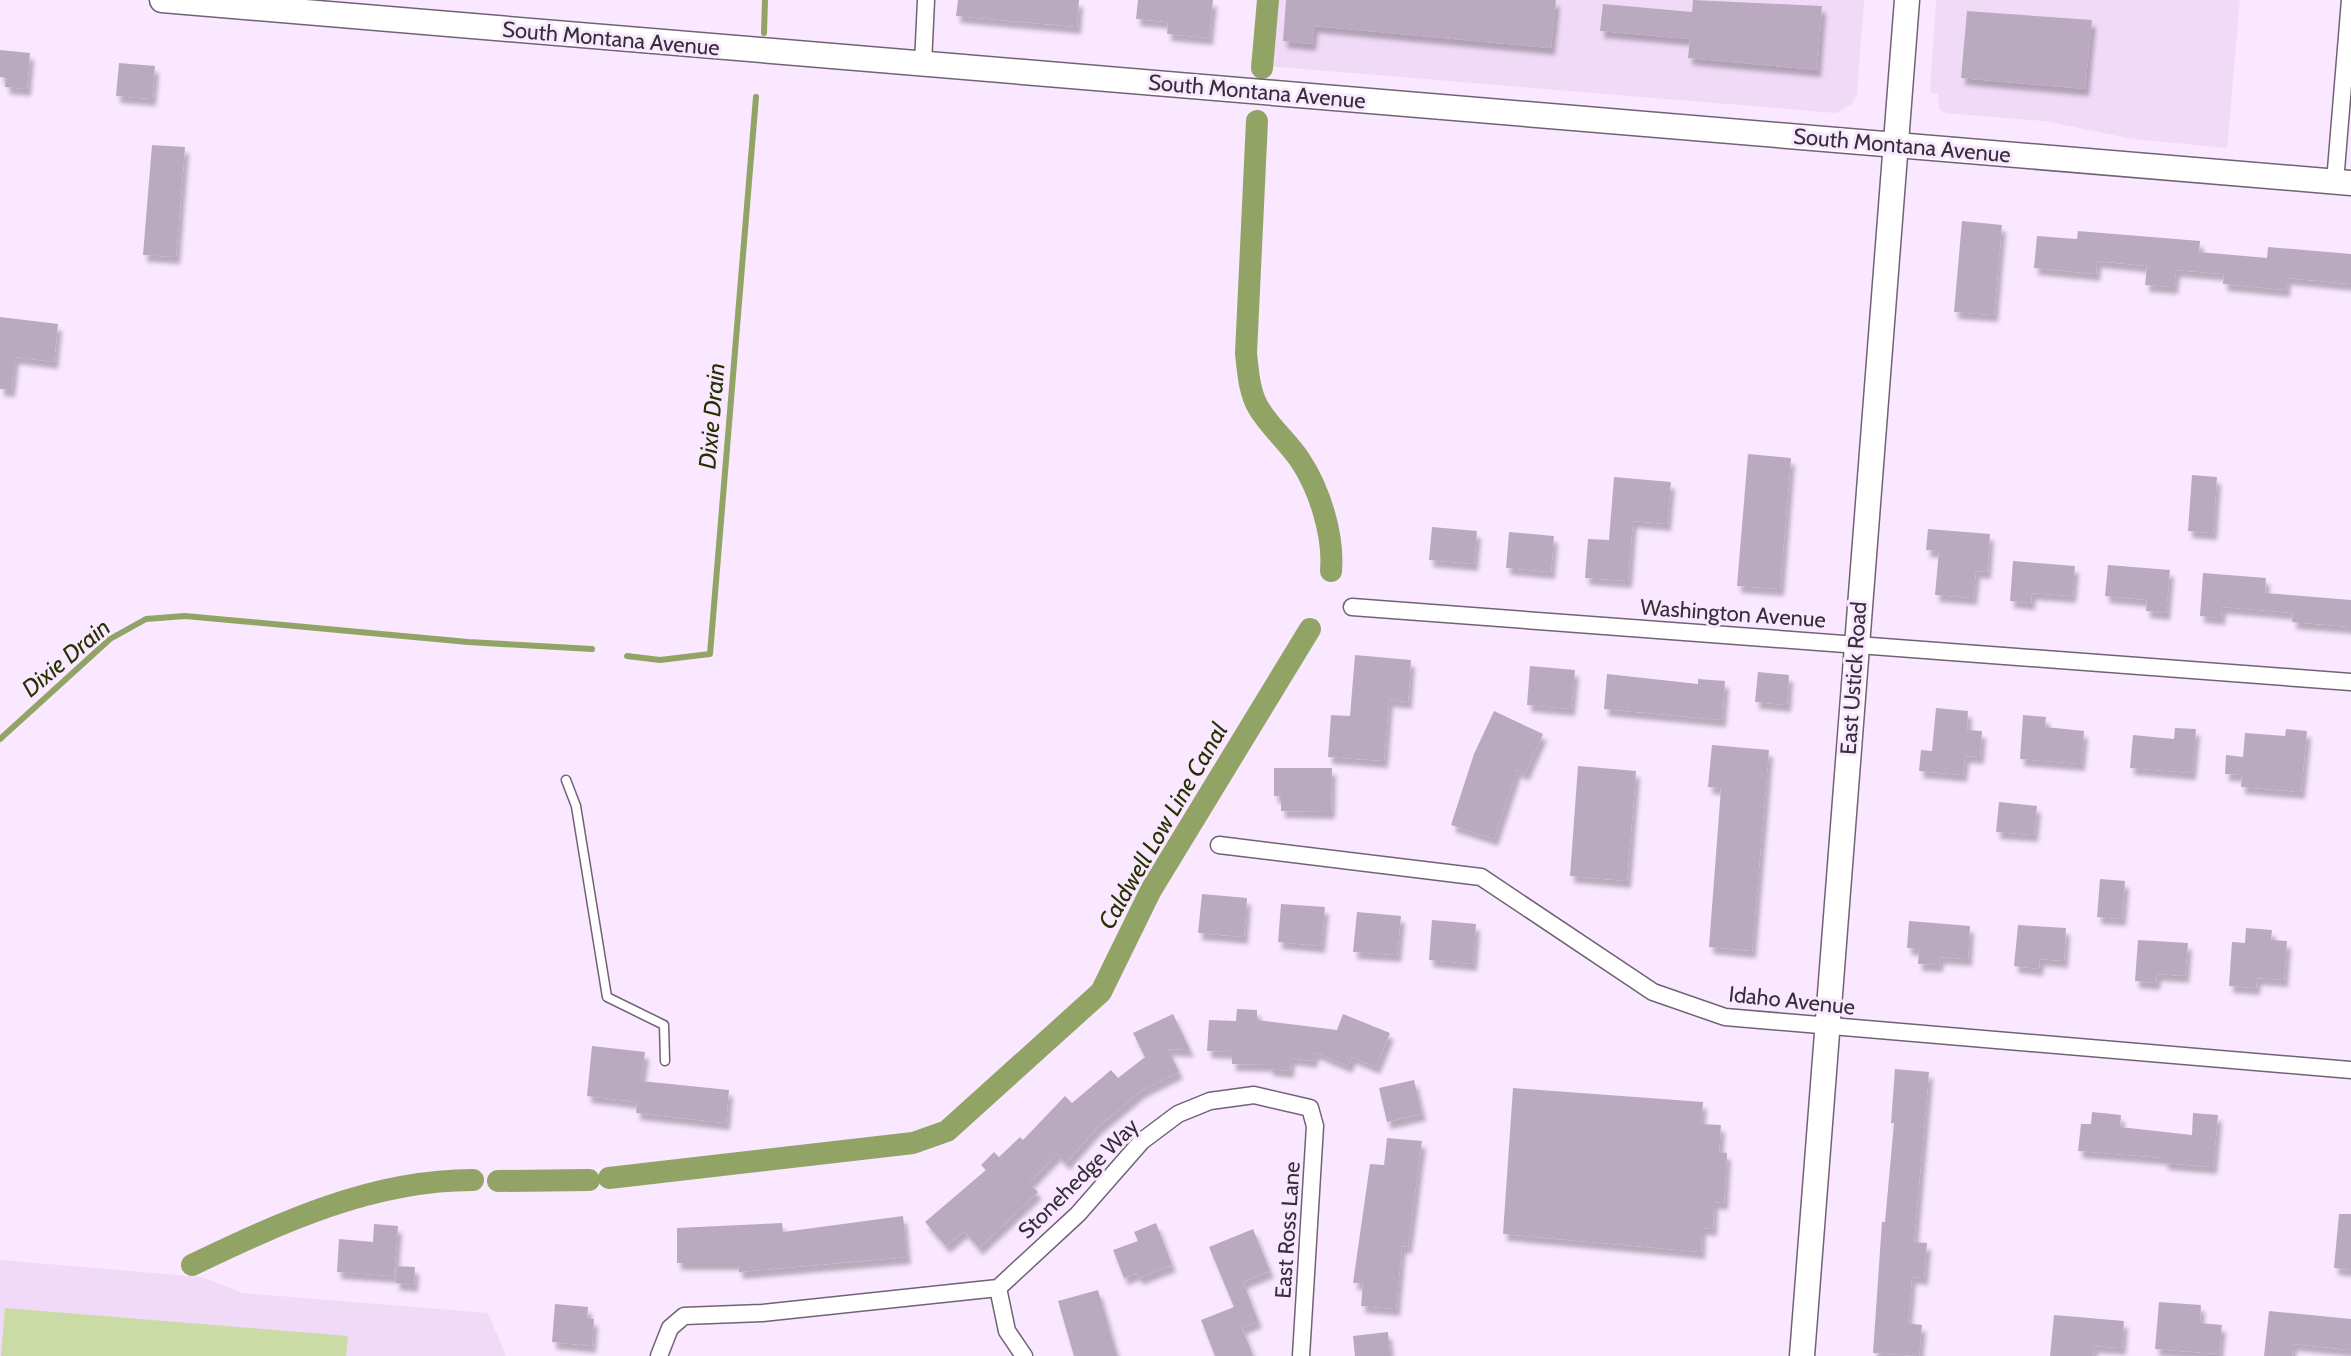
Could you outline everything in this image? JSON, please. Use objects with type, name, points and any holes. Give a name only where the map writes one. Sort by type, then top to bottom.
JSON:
[{"type":"street","name":"South Montana Avenue","points":[[162,0],[2343,182]]},
{"type":"street","points":[[923,64],[926,0]]},
{"type":"street","name":"East Ustick Road","points":[[1802,1356],[1907,0]]},
{"type":"street","points":[[2343,182],[2350,0]]},
{"type":"street","name":"Washington Avenue","points":[[1352,607],[2351,682]]},
{"type":"street","name":"Idaho Avenue","points":[[1219,845],[1481,877],[1653,992],[1725,1017],[2351,1070]]},
{"type":"street","name":"Stonehedge Way","points":[[998,1288],[1078,1214],[1142,1141],[1178,1114],[1210,1101],[1254,1095],[1310,1108]]},
{"type":"street","name":"East Ross Lane","points":[[1301,1356],[1315,1126],[1310,1108]]},
{"type":"street","points":[[659,1354],[670,1328],[684,1316],[762,1313],[998,1288],[1007,1331],[1024,1356]]},
{"type":"lane","points":[[566,780],[576,806],[607,997],[664,1025],[665,1061]]},
{"type":"shaded area","points":[[1274,0],[1864,0],[1857,94],[1852,104],[1836,113],[1268,66]]},
{"type":"shaded area","points":[[1936,0],[2240,0],[2227,148],[2133,139],[2044,121],[1946,113],[1939,109],[1938,94],[1930,93]]},
{"type":"shaded area","points":[[0,1260],[202,1277],[242,1293],[488,1313],[506,1356],[0,1356]]},
{"type":"green space","points":[[5,1308],[348,1336],[346,1356],[1,1356]]},
{"type":"building","points":[[958,0],[1079,0],[1077,27],[956,16]]},
{"type":"building","points":[[1138,0],[1213,0],[1209,38],[1167,34],[1168,22],[1136,19]]},
{"type":"building","points":[[1286,0],[1556,0],[1551,48],[1314,26],[1312,44],[1283,41]]},
{"type":"building","points":[[1693,0],[1822,6],[1817,70],[1688,58],[1690,39],[1600,31],[1603,4],[1692,12]]},
{"type":"building","points":[[1967,11],[2092,20],[2085,89],[1961,78]]},
{"type":"building","points":[[0,50],[30,53],[27,89],[5,87],[6,78],[0,77]]},
{"type":"building","points":[[119,63],[155,66],[152,99],[116,96]]},
{"type":"building","points":[[152,145],[185,147],[176,257],[143,255]]},
{"type":"building","points":[[1962,221],[2002,225],[1994,315],[1954,312]]},
{"type":"building","points":[[2078,231],[2200,241],[2199,252],[2267,258],[2268,247],[2351,254],[2351,284],[2287,278],[2286,290],[2223,284],[2224,274],[2176,270],[2174,287],[2145,285],[2147,266],[2097,261],[2096,274],[2034,268],[2037,236],[2077,239]]},
{"type":"building","points":[[0,317],[58,324],[54,362],[15,357],[11,390],[0,389]]},
{"type":"building","points":[[1748,454],[1791,458],[1780,589],[1737,586]]},
{"type":"building","points":[[2192,475],[2217,477],[2213,533],[2188,531]]},
{"type":"building","points":[[1614,477],[1671,482],[1667,524],[1633,521],[1628,581],[1585,578],[1588,539],[1609,540]]},
{"type":"building","points":[[1432,527],[1477,531],[1474,564],[1429,560]]},
{"type":"building","points":[[1928,529],[1990,534],[1987,572],[1976,571],[1973,598],[1935,595],[1939,551],[1926,550]]},
{"type":"building","points":[[1509,532],[1554,536],[1551,572],[1506,568]]},
{"type":"building","points":[[2013,561],[2075,566],[2072,596],[2032,593],[2031,603],[2010,601]]},
{"type":"building","points":[[2108,565],[2170,570],[2166,613],[2146,611],[2147,600],[2105,596]]},
{"type":"building","points":[[2203,573],[2266,578],[2265,593],[2351,600],[2351,627],[2292,622],[2293,613],[2222,607],[2221,618],[2200,616]]},
{"type":"building","points":[[1355,655],[1411,660],[1408,702],[1389,700],[1384,761],[1328,757],[1331,715],[1350,716]]},
{"type":"building","points":[[1530,666],[1575,670],[1571,709],[1527,705]]},
{"type":"building","points":[[1758,672],[1789,675],[1787,705],[1755,702]]},
{"type":"building","points":[[1607,674],[1698,684],[1698,679],[1725,681],[1722,720],[1604,709]]},
{"type":"building","points":[[1936,708],[1968,711],[1967,730],[1982,731],[1980,757],[1965,756],[1963,775],[1919,771],[1921,750],[1932,751]]},
{"type":"building","points":[[1494,711],[1543,734],[1525,774],[1517,770],[1494,839],[1451,825],[1474,754]]},
{"type":"building","points":[[2023,715],[2046,717],[2045,727],[2084,731],[2081,764],[2020,759]]},
{"type":"building","points":[[2175,728],[2196,729],[2192,773],[2130,768],[2133,735],[2174,739]]},
{"type":"building","points":[[2286,729],[2307,731],[2301,792],[2241,787],[2242,775],[2225,774],[2226,755],[2243,757],[2245,733],[2285,736]]},
{"type":"building","points":[[1712,745],[1769,750],[1752,951],[1709,947],[1721,788],[1708,787]]},
{"type":"building","points":[[1578,766],[1636,771],[1627,881],[1570,876]]},
{"type":"building","points":[[1274,768],[1332,768],[1331,812],[1281,811],[1281,796],[1274,796]]},
{"type":"building","points":[[1999,802],[2037,806],[2034,835],[1996,832]]},
{"type":"building","points":[[2100,879],[2125,881],[2122,919],[2097,917]]},
{"type":"building","points":[[1202,894],[1247,898],[1244,937],[1198,933]]},
{"type":"building","points":[[1281,904],[1325,907],[1321,946],[1278,942]]},
{"type":"building","points":[[1357,912],[1401,916],[1397,955],[1353,952]]},
{"type":"building","points":[[1432,920],[1476,924],[1473,964],[1429,960]]},
{"type":"building","points":[[1909,921],[1970,926],[1968,959],[1940,957],[1939,965],[1918,964],[1919,949],[1907,948]]},
{"type":"building","points":[[2018,925],[2066,928],[2064,961],[2040,959],[2039,969],[2014,966]]},
{"type":"building","points":[[2246,928],[2272,930],[2271,940],[2287,941],[2284,980],[2257,978],[2256,988],[2229,986],[2232,942],[2245,943]]},
{"type":"building","points":[[2138,940],[2188,943],[2185,976],[2157,974],[2156,983],[2135,981]]},
{"type":"building","points":[[1237,1009],[1257,1010],[1257,1020],[1337,1030],[1343,1014],[1390,1033],[1376,1067],[1352,1057],[1348,1066],[1315,1052],[1313,1061],[1291,1058],[1290,1071],[1269,1069],[1269,1065],[1232,1064],[1232,1052],[1207,1051],[1209,1020],[1236,1021]]},
{"type":"building","points":[[1173,1014],[1190,1050],[1168,1049],[1179,1072],[1141,1091],[1097,1128],[1066,1163],[1057,1154],[1029,1183],[1038,1192],[979,1248],[964,1231],[946,1246],[925,1222],[986,1170],[981,1165],[994,1152],[999,1157],[1020,1137],[1023,1140],[1065,1096],[1072,1103],[1111,1070],[1118,1078],[1145,1057],[1133,1033]]},
{"type":"building","points":[[592,1046],[645,1052],[641,1081],[729,1090],[726,1123],[636,1113],[637,1102],[587,1096]]},
{"type":"building","points":[[1895,1069],[1929,1072],[1914,1242],[1927,1243],[1924,1278],[1912,1277],[1908,1323],[1922,1325],[1919,1356],[1873,1353],[1882,1222],[1885,1222],[1894,1123],[1891,1123]]},
{"type":"building","points":[[1414,1080],[1422,1114],[1387,1122],[1379,1088]]},
{"type":"building","points":[[1513,1088],[1703,1102],[1701,1124],[1721,1125],[1719,1152],[1727,1153],[1724,1203],[1714,1202],[1713,1229],[1702,1228],[1701,1252],[1503,1234]]},
{"type":"building","points":[[2092,1112],[2121,1115],[2120,1127],[2192,1135],[2193,1113],[2218,1115],[2213,1167],[2164,1163],[2164,1158],[2078,1151],[2081,1124],[2091,1124]]},
{"type":"building","points":[[1387,1138],[1422,1141],[1408,1247],[1402,1246],[1396,1309],[1361,1306],[1363,1283],[1353,1283],[1370,1164],[1384,1165]]},
{"type":"building","points":[[2339,1214],[2351,1214],[2351,1270],[2334,1268]]},
{"type":"building","points":[[903,1216],[907,1257],[739,1272],[738,1263],[677,1263],[677,1228],[782,1223],[783,1232]]},
{"type":"building","points":[[1156,1223],[1172,1265],[1139,1278],[1137,1273],[1124,1278],[1113,1250],[1138,1241],[1134,1232]]},
{"type":"building","points":[[374,1224],[398,1226],[394,1276],[337,1272],[339,1239],[373,1242]]},
{"type":"building","points":[[1253,1229],[1270,1271],[1243,1282],[1258,1321],[1242,1328],[1253,1356],[1215,1356],[1201,1320],[1234,1307],[1209,1247]]},
{"type":"building","points":[[397,1266],[415,1267],[414,1285],[395,1283]]},
{"type":"building","points":[[1098,1290],[1117,1356],[1074,1356],[1058,1301]]},
{"type":"building","points":[[2159,1302],[2201,1305],[2200,1323],[2222,1325],[2219,1354],[2155,1349]]},
{"type":"building","points":[[555,1304],[588,1307],[587,1319],[594,1319],[592,1346],[552,1342]]},
{"type":"building","points":[[2269,1311],[2351,1319],[2351,1350],[2293,1344],[2292,1356],[2264,1356]]},
{"type":"building","points":[[2054,1315],[2124,1321],[2122,1348],[2094,1346],[2093,1356],[2050,1356]]},
{"type":"building","points":[[1388,1332],[1390,1356],[1355,1356],[1353,1336]]},
{"type":"waterway","name":"Dixie Drain","points":[[764,33],[765,0]]},
{"type":"waterway","name":"Caldwell Low Line Canal","points":[[1262,68],[1268,0]]},
{"type":"waterway","name":"Dixie Drain","points":[[627,656],[660,660],[710,654],[756,97]]},
{"type":"waterway","name":"Caldwell Low Line Canal","points":[[1257,121],[1246,353],[1249,381],[1258,407],[1300,460],[1314,485],[1328,528],[1331,571]]},
{"type":"waterway","name":"Dixie Drain","points":[[0,739],[110,639],[146,619],[185,616],[468,642],[592,649]]},
{"type":"waterway","name":"Caldwell Low Line Canal","points":[[609,1178],[913,1143],[947,1131],[1101,992],[1151,890],[1310,629]]},
{"type":"waterway","name":"Caldwell Low Line Canal","points":[[192,1265],[328,1206],[399,1187],[473,1180]]},
{"type":"waterway","name":"Caldwell Low Line Canal","points":[[498,1181],[589,1180]]}]
